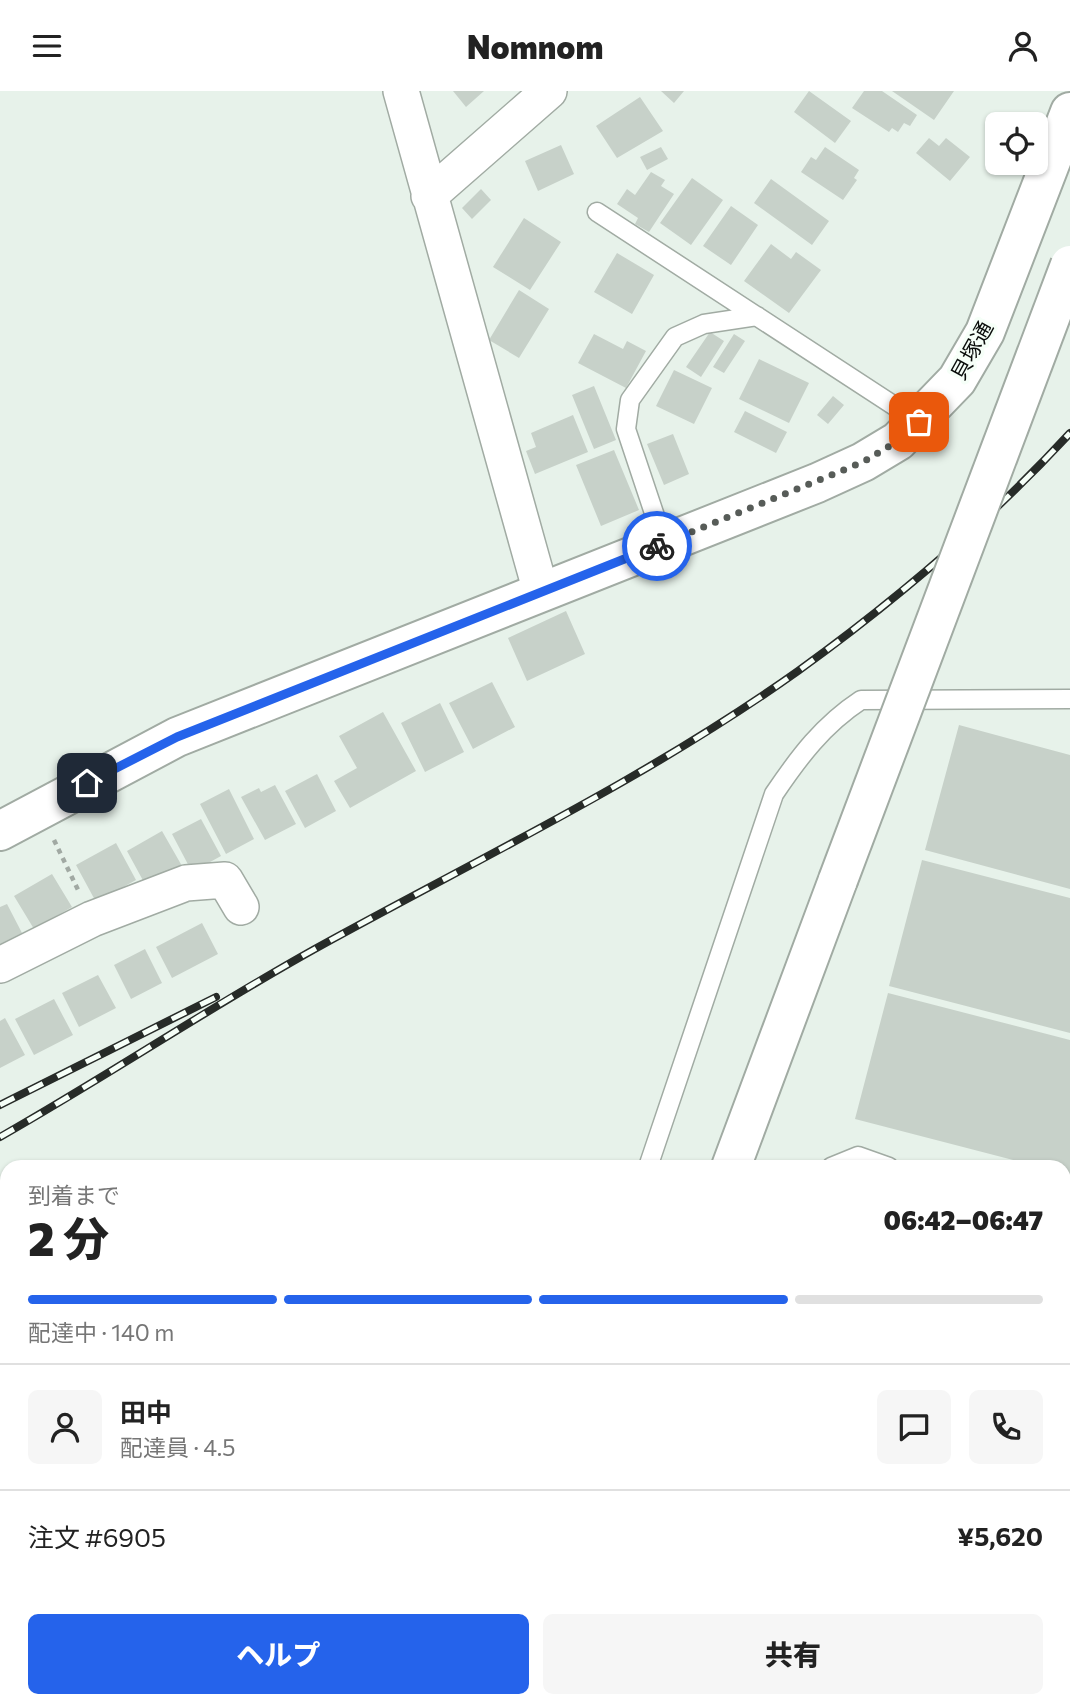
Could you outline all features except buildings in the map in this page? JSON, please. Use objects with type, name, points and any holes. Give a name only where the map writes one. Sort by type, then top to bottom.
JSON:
[{"type":"street","points":[[401,91],[541,592]]},
{"type":"street","points":[[429,195],[549,91]]},
{"type":"street","name":"貝塚通","points":[[0,831],[177,737],[664,544],[863,462],[898,441],[957,380],[985,332],[1070,112]]},
{"type":"street","points":[[734,1160],[1070,265]]},
{"type":"street","points":[[0,965],[92,919],[186,883],[225,880],[241,907]]},
{"type":"lane","points":[[597,212],[919,422]]},
{"type":"lane","points":[[664,544],[626,429],[630,400],[675,337],[704,324],[757,316]]},
{"type":"lane","points":[[650,1160],[774,794],[808,744],[838,715],[861,700],[1070,699]]},
{"type":"lane","points":[[848,1160],[858,1156],[869,1160]]},
{"type":"path","points":[[53,839],[92,919]]},
{"type":"railway","points":[[0,1137],[281,968],[564,815],[741,710],[834,644],[940,559],[974,529],[1070,433]]},
{"type":"railway","points":[[0,1105],[216,997]]},
{"type":"way so far","points":[[657,546],[863,462],[898,441],[919,422]]},
{"type":"route","points":[[87,783],[177,737],[657,546]]}]
